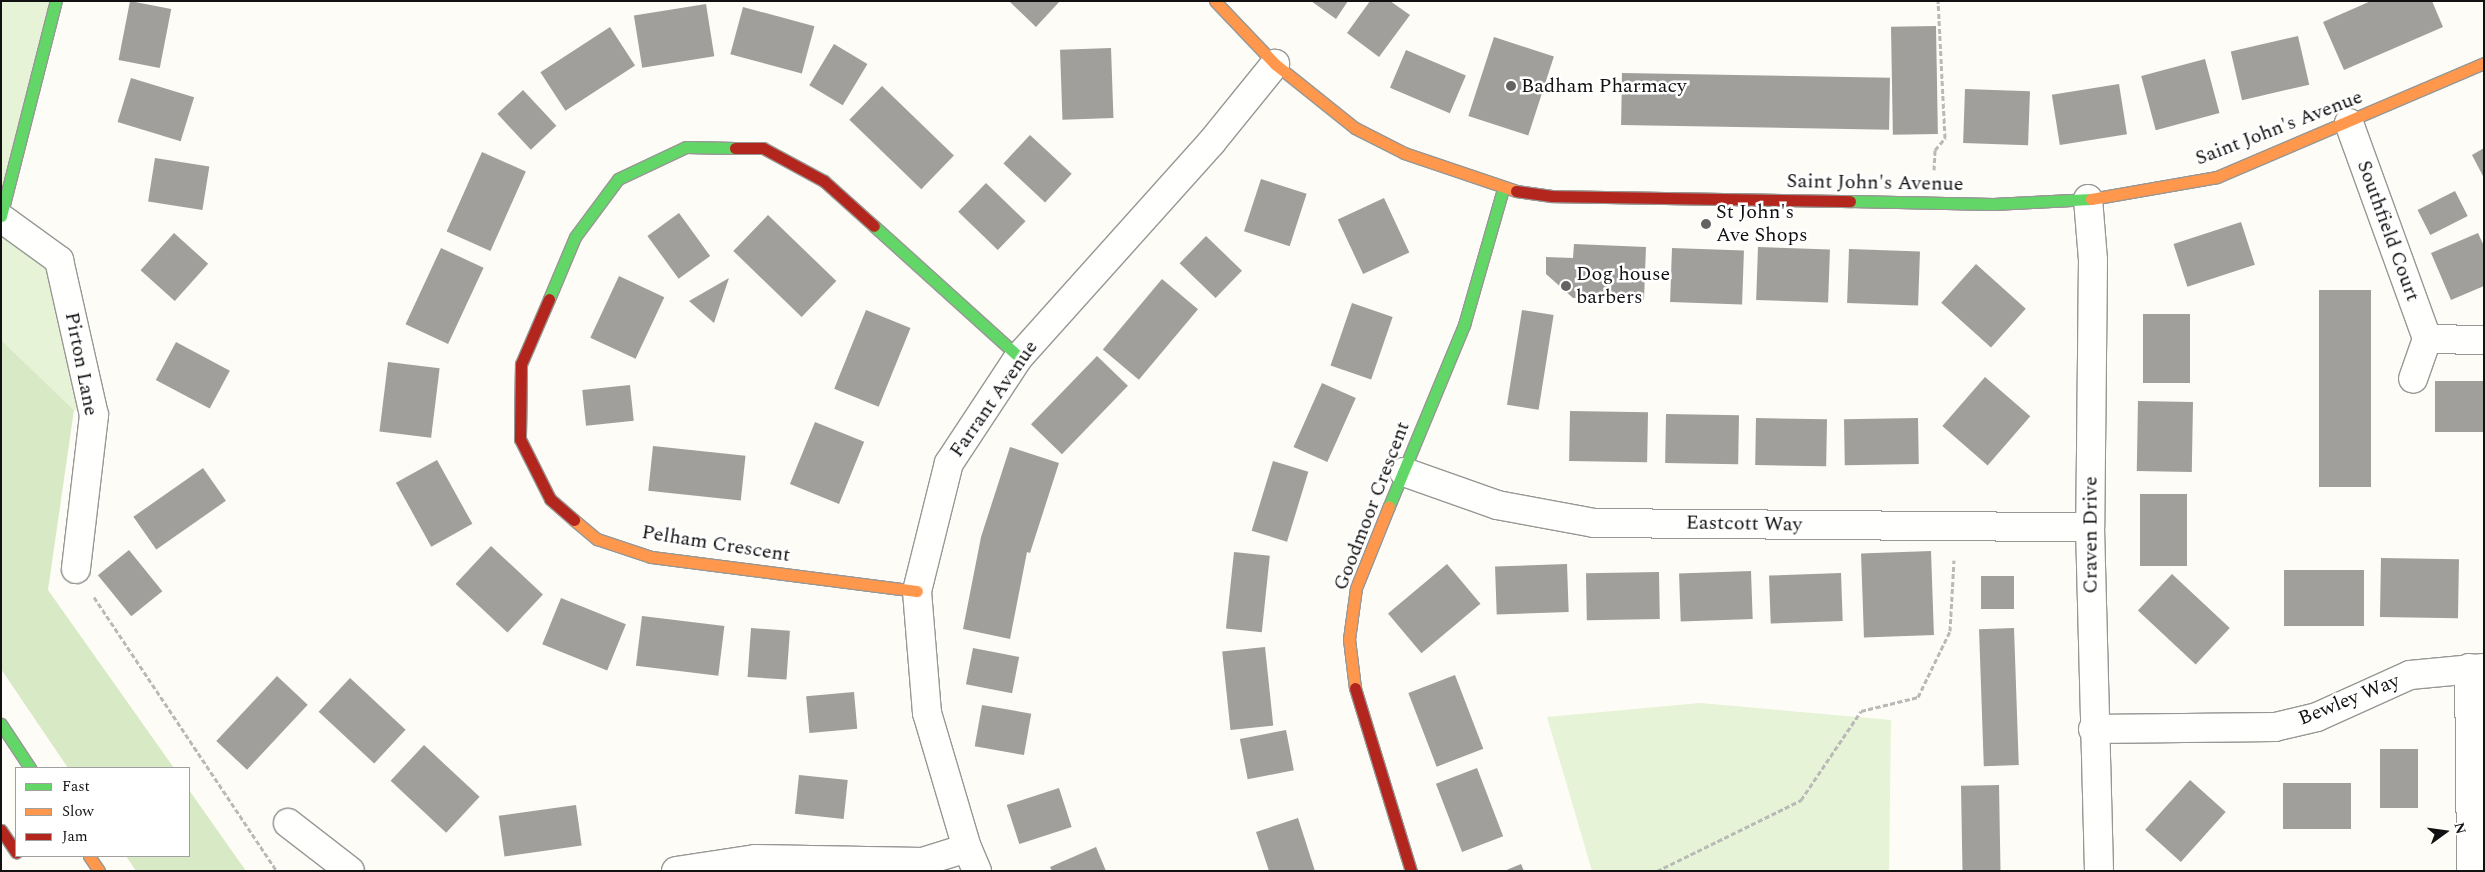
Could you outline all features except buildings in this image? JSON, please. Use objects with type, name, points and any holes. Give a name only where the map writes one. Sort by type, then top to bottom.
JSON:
[{"type":"main road","name":"Pirton Lane","points":[[1,217],[56,1]]},
{"type":"main road","name":"Saint John's Avenue","points":[[1215,1],[1275,64],[1354,128],[1404,153],[1503,189],[1552,196],[1933,203],[2088,199],[2217,177],[2349,123],[2484,63]]},
{"type":"main road","name":"Pelham Crescent","points":[[917,590],[651,557],[597,539],[550,500],[520,439],[521,364],[575,237],[618,179],[686,147],[763,148],[824,182],[1019,357]]},
{"type":"main road","name":"Goodmoor Crescent","points":[[1411,871],[1355,691],[1349,639],[1356,588],[1464,324],[1503,189]]},
{"type":"main road","points":[[1,724],[29,767]]},
{"type":"main road","points":[[1,830],[15,851]]},
{"type":"main road","points":[[90,857],[99,871]]},
{"type":"street","name":"Farrant Avenue","points":[[972,859],[928,713],[917,590],[949,463],[1019,357],[1211,143],[1275,64]]},
{"type":"street","name":"Southfield Court","points":[[2349,123],[2427,339]]},
{"type":"street","name":"Craven Drive","points":[[2088,199],[2094,260],[2090,527],[2093,729],[2099,871]]},
{"type":"street","name":"Pirton Lane","points":[[1,217],[59,260],[94,415],[76,569]]},
{"type":"street","points":[[2412,379],[2427,339],[2484,340]]},
{"type":"street","name":"Eastcott Way","points":[[1404,472],[1497,505],[1594,523],[2090,527]]},
{"type":"street","points":[[2471,871],[2477,668]]},
{"type":"street","name":"Bewley Way","points":[[2093,729],[2275,727],[2317,716],[2410,675],[2477,668]]},
{"type":"street","points":[[288,823],[350,871]]},
{"type":"street","points":[[676,871],[755,859],[922,862],[972,859]]},
{"type":"path","points":[[1933,203],[1935,150],[1944,138],[1938,1]]},
{"type":"path","points":[[1657,871],[1801,800],[1861,711],[1918,697],[1950,631],[1956,526]]},
{"type":"path","points":[[76,569],[277,871]]},
{"type":"green space","points":[[1,1],[56,1],[1,216]]},
{"type":"green space","points":[[1,218],[59,260],[94,415],[74,410],[1,340]]},
{"type":"green space","points":[[1,340],[74,410],[48,590],[173,767],[67,767],[1,669]]},
{"type":"green space","points":[[1700,703],[1891,720],[1889,871],[1592,871],[1547,717]]},
{"type":"green space","points":[[190,791],[246,871],[136,871],[127,857],[190,857]]},
{"type":"traffic: fast","points":[[1,216],[56,1]]},
{"type":"traffic: fast","points":[[549,299],[575,237],[618,179],[686,147],[735,148]]},
{"type":"traffic: fast","points":[[1389,506],[1464,325],[1503,189]]},
{"type":"traffic: fast","points":[[1850,201],[1993,204],[2091,199]]},
{"type":"traffic: fast","points":[[874,226],[1019,357]]},
{"type":"traffic: fast","points":[[1,724],[29,767]]},
{"type":"traffic: slow","points":[[1215,1],[1275,64],[1355,128],[1404,153],[1516,191]]},
{"type":"traffic: slow","points":[[2091,199],[2217,177],[2484,63]]},
{"type":"traffic: slow","points":[[1355,688],[1349,639],[1356,588],[1389,506]]},
{"type":"traffic: slow","points":[[574,520],[597,539],[651,557],[917,591]]},
{"type":"traffic: slow","points":[[90,857],[99,871]]},
{"type":"traffic: jam","points":[[735,148],[763,148],[824,181],[874,226]]},
{"type":"traffic: jam","points":[[1516,191],[1552,196],[1850,201]]},
{"type":"traffic: jam","points":[[549,299],[521,364],[520,439],[550,499],[574,520]]},
{"type":"traffic: jam","points":[[1355,688],[1411,871]]},
{"type":"traffic: jam","points":[[1,830],[15,851]]},
{"type":"place","name":"Badham Pharmacy","points":[[1511,86]]},
{"type":"place","name":"St John's Ave Shops","points":[[1706,224]]},
{"type":"place","name":"Dog house barbers","points":[[1566,286]]}]
